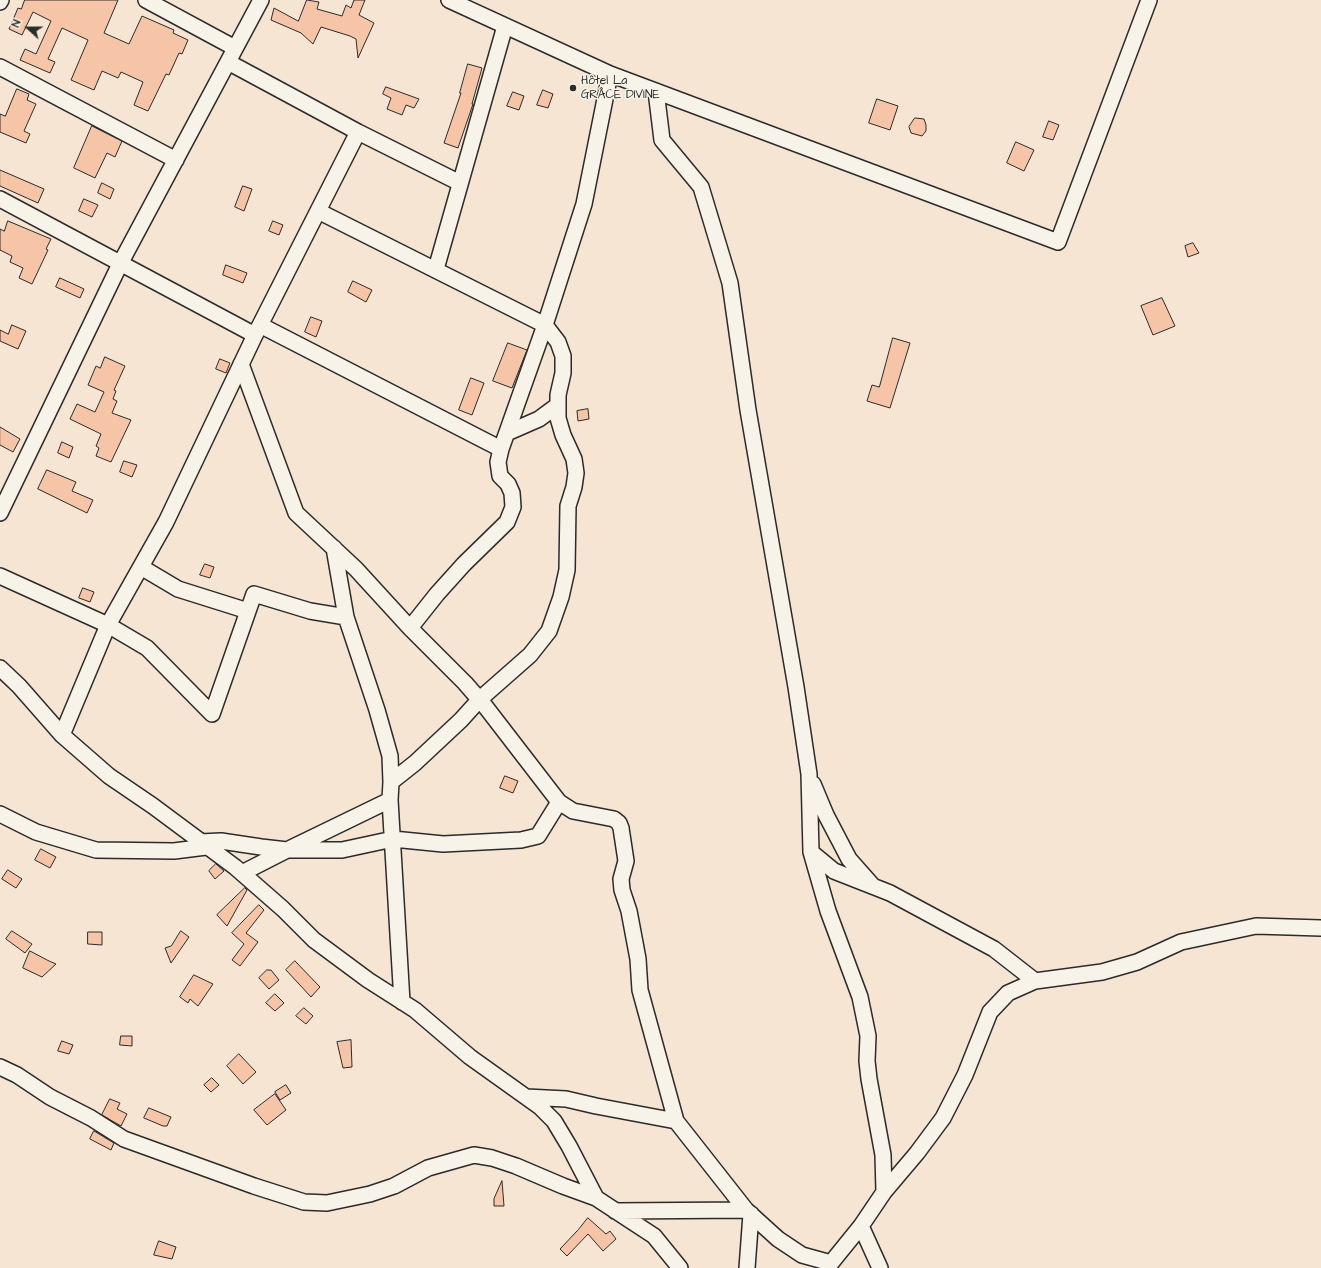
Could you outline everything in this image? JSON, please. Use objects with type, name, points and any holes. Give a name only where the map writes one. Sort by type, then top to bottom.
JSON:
[{"type":"street","points":[[146,0],[235,48]]},
{"type":"street","points":[[0,513],[4,495],[120,264],[261,0]]},
{"type":"street","points":[[449,0],[610,74],[1058,242],[1149,0]]},
{"type":"street","points":[[436,269],[505,26]]},
{"type":"street","points":[[228,62],[358,132],[460,183]]},
{"type":"street","points":[[0,67],[176,160]]},
{"type":"street","points":[[410,628],[437,594],[464,564],[507,522],[514,507],[512,493],[508,484],[500,476],[498,462],[501,449],[545,325],[584,204],[610,74]]},
{"type":"street","points":[[656,91],[662,140],[701,187],[730,283],[748,410],[796,687],[809,774],[811,852],[828,911],[860,997],[868,1036],[867,1061],[869,1079],[883,1155],[884,1192]]},
{"type":"street","points":[[62,735],[108,625],[166,522],[257,330],[358,132]]},
{"type":"street","points":[[0,200],[120,264],[501,449]]},
{"type":"street","points":[[318,211],[545,325],[558,342],[563,356],[563,373],[558,395],[558,418],[561,430],[574,459],[576,473],[574,487],[568,506],[567,570],[561,597],[548,631],[530,655],[480,699],[461,720],[420,758],[391,782]]},
{"type":"street","points":[[241,364],[296,513],[356,569],[410,628],[480,699],[559,802],[573,811],[614,819],[619,823],[626,861],[621,879],[622,890],[630,918],[638,959],[640,990],[676,1121],[749,1212],[778,1239],[802,1255],[829,1265],[861,1226],[884,1192],[917,1153],[943,1118],[965,1076],[990,1012],[1008,993],[1035,981],[1102,972],[1137,962],[1181,942],[1256,926],[1321,928]]},
{"type":"street","points":[[507,433],[539,419],[558,405]]},
{"type":"street","points":[[334,548],[346,617],[377,710],[390,756],[390,800],[402,1002]]},
{"type":"street","points":[[141,567],[178,589],[248,611]]},
{"type":"street","points":[[0,576],[108,625],[147,648],[212,714],[254,594],[310,611],[346,617]]},
{"type":"street","points":[[0,668],[19,686],[62,735],[110,776],[153,806],[242,874],[283,909],[314,940],[368,980],[414,1010],[470,1057],[540,1107],[554,1121],[596,1198]]},
{"type":"street","points":[[809,774],[826,815],[849,859],[874,887]]},
{"type":"street","points":[[242,874],[390,800]]},
{"type":"street","points":[[0,814],[36,832],[96,850],[174,851],[221,841],[261,848],[288,850],[342,850],[393,839],[443,844],[521,840],[538,836],[559,802]]},
{"type":"street","points":[[811,852],[834,871],[890,893],[994,949],[1035,981]]},
{"type":"street","points":[[0,1068],[17,1076],[50,1097],[91,1118],[124,1139],[254,1186],[304,1202],[327,1202],[370,1194],[394,1186],[428,1168],[474,1156],[492,1158],[596,1198],[654,1236],[680,1268]]},
{"type":"street","points":[[526,1097],[566,1099],[676,1121]]},
{"type":"street","points":[[615,1211],[749,1212]]},
{"type":"street","points":[[747,1268],[749,1212]]},
{"type":"street","points":[[861,1226],[880,1268]]},
{"type":"building","points":[[25,0],[118,0],[104,33],[129,44],[142,16],[174,30],[173,33],[188,40],[182,54],[179,53],[169,75],[166,74],[148,111],[134,105],[143,82],[121,72],[118,78],[102,71],[94,90],[71,80],[88,40],[62,28],[48,59],[55,62],[50,73],[20,60],[25,49],[36,54],[51,21],[33,12],[22,35],[9,29],[18,8],[21,9]]},
{"type":"building","points":[[307,0],[319,2],[317,9],[342,16],[346,5],[351,8],[354,0],[365,0],[359,15],[374,23],[358,58],[356,39],[350,36],[321,27],[313,44],[301,33],[271,20],[274,8],[298,21]]},
{"type":"building","points":[[468,64],[482,68],[473,104],[458,148],[444,143],[461,93]]},
{"type":"building","points":[[386,87],[419,99],[414,108],[406,105],[402,115],[387,109],[391,98],[383,94]]},
{"type":"building","points":[[17,89],[29,94],[27,100],[36,104],[24,131],[30,134],[26,143],[0,132],[0,114],[5,116]]},
{"type":"building","points":[[543,90],[553,94],[548,108],[537,105]]},
{"type":"building","points":[[513,92],[524,96],[519,110],[507,106]]},
{"type":"building","points":[[877,99],[898,106],[890,130],[869,123]]},
{"type":"building","points":[[915,118],[924,119],[926,131],[922,136],[911,133],[909,127]]},
{"type":"building","points":[[1049,121],[1059,125],[1053,140],[1043,137]]},
{"type":"building","points":[[92,126],[122,141],[115,157],[107,153],[95,178],[74,168]]},
{"type":"building","points":[[1016,142],[1034,150],[1024,171],[1007,163]]},
{"type":"building","points":[[0,170],[44,189],[38,203],[0,186]]},
{"type":"building","points":[[102,183],[114,189],[110,199],[98,193]]},
{"type":"building","points":[[243,186],[252,189],[244,211],[235,207]]},
{"type":"building","points":[[84,199],[98,205],[92,217],[79,211]]},
{"type":"building","points":[[8,221],[51,239],[46,249],[48,250],[32,284],[19,278],[23,268],[10,262],[12,256],[0,250],[0,229],[4,231]]},
{"type":"building","points":[[273,221],[283,225],[279,235],[269,231]]},
{"type":"building","points":[[1193,243],[1199,253],[1188,257],[1185,246]]},
{"type":"building","points":[[226,265],[247,273],[243,283],[223,275]]},
{"type":"building","points":[[60,278],[84,289],[80,298],[56,287]]},
{"type":"building","points":[[353,281],[372,290],[366,302],[348,292]]},
{"type":"building","points":[[1162,298],[1175,326],[1153,335],[1141,306]]},
{"type":"building","points":[[311,317],[322,321],[316,337],[305,332]]},
{"type":"building","points":[[12,325],[26,331],[18,349],[0,341],[0,330],[8,334]]},
{"type":"building","points":[[893,338],[910,343],[890,408],[867,401],[872,385],[879,387]]},
{"type":"building","points":[[508,343],[527,350],[512,388],[493,381]]},
{"type":"building","points":[[105,357],[125,366],[114,390],[116,391],[113,399],[117,401],[112,413],[131,420],[111,462],[96,456],[99,448],[96,446],[101,434],[70,419],[77,404],[95,412],[104,392],[88,385],[96,366],[100,368]]},
{"type":"building","points":[[220,359],[230,363],[226,373],[216,369]]},
{"type":"building","points":[[471,378],[484,383],[472,415],[459,410]]},
{"type":"building","points":[[588,409],[589,419],[578,421],[577,411]]},
{"type":"building","points":[[0,427],[20,439],[13,452],[0,445]]},
{"type":"building","points":[[62,442],[73,447],[69,458],[58,453]]},
{"type":"building","points":[[124,461],[137,465],[132,477],[120,472]]},
{"type":"building","points":[[47,470],[76,482],[72,491],[93,500],[87,513],[38,489]]},
{"type":"building","points":[[205,564],[214,567],[210,578],[200,575]]},
{"type":"building","points":[[83,588],[94,592],[90,602],[79,598]]},
{"type":"building","points":[[505,776],[518,781],[513,793],[500,788]]},
{"type":"building","points":[[41,849],[56,857],[50,868],[35,860]]},
{"type":"building","points":[[216,864],[224,871],[215,879],[209,871]]},
{"type":"building","points":[[8,870],[22,879],[16,888],[2,879]]},
{"type":"building","points":[[245,888],[247,890],[227,926],[217,915]]},
{"type":"building","points":[[259,905],[264,910],[246,933],[258,942],[240,966],[232,960],[244,944],[232,933]]},
{"type":"building","points":[[12,931],[32,944],[25,953],[6,939]]},
{"type":"building","points":[[181,931],[189,937],[171,963],[165,948],[171,946]]},
{"type":"building","points":[[88,932],[102,932],[102,945],[88,944]]},
{"type":"building","points":[[30,951],[56,964],[42,977],[23,968]]},
{"type":"building","points":[[295,961],[320,987],[311,997],[286,970]]},
{"type":"building","points":[[267,970],[271,970],[279,980],[269,989],[259,978]]},
{"type":"building","points":[[194,975],[213,984],[198,1006],[190,999],[188,1003],[180,997]]},
{"type":"building","points":[[275,994],[284,1003],[275,1011],[266,1003]]},
{"type":"building","points":[[304,1008],[313,1016],[306,1024],[296,1016]]},
{"type":"building","points":[[121,1036],[132,1036],[132,1046],[120,1045]]},
{"type":"building","points":[[351,1040],[352,1067],[343,1068],[337,1042]]},
{"type":"building","points":[[62,1041],[73,1045],[69,1054],[58,1051]]},
{"type":"building","points":[[239,1054],[256,1072],[243,1084],[227,1066]]},
{"type":"building","points":[[212,1078],[219,1085],[211,1092],[204,1085]]},
{"type":"building","points":[[286,1085],[291,1093],[280,1100],[275,1092]]},
{"type":"building","points":[[275,1094],[286,1110],[267,1125],[254,1110]]},
{"type":"building","points":[[110,1099],[120,1103],[117,1109],[127,1114],[121,1126],[102,1115]]},
{"type":"building","points":[[149,1108],[171,1117],[167,1126],[163,1126],[144,1118]]},
{"type":"building","points":[[94,1131],[114,1143],[111,1150],[90,1139]]},
{"type":"building","points":[[502,1181],[504,1206],[494,1206],[494,1199]]},
{"type":"building","points":[[588,1218],[606,1234],[610,1231],[616,1239],[603,1251],[588,1234],[567,1256],[560,1249]]},
{"type":"building","points":[[159,1241],[176,1247],[172,1259],[154,1255]]},
{"type":"place","name":"Hôtel La GRÂCE DIVINE","points":[[573,88]]}]
